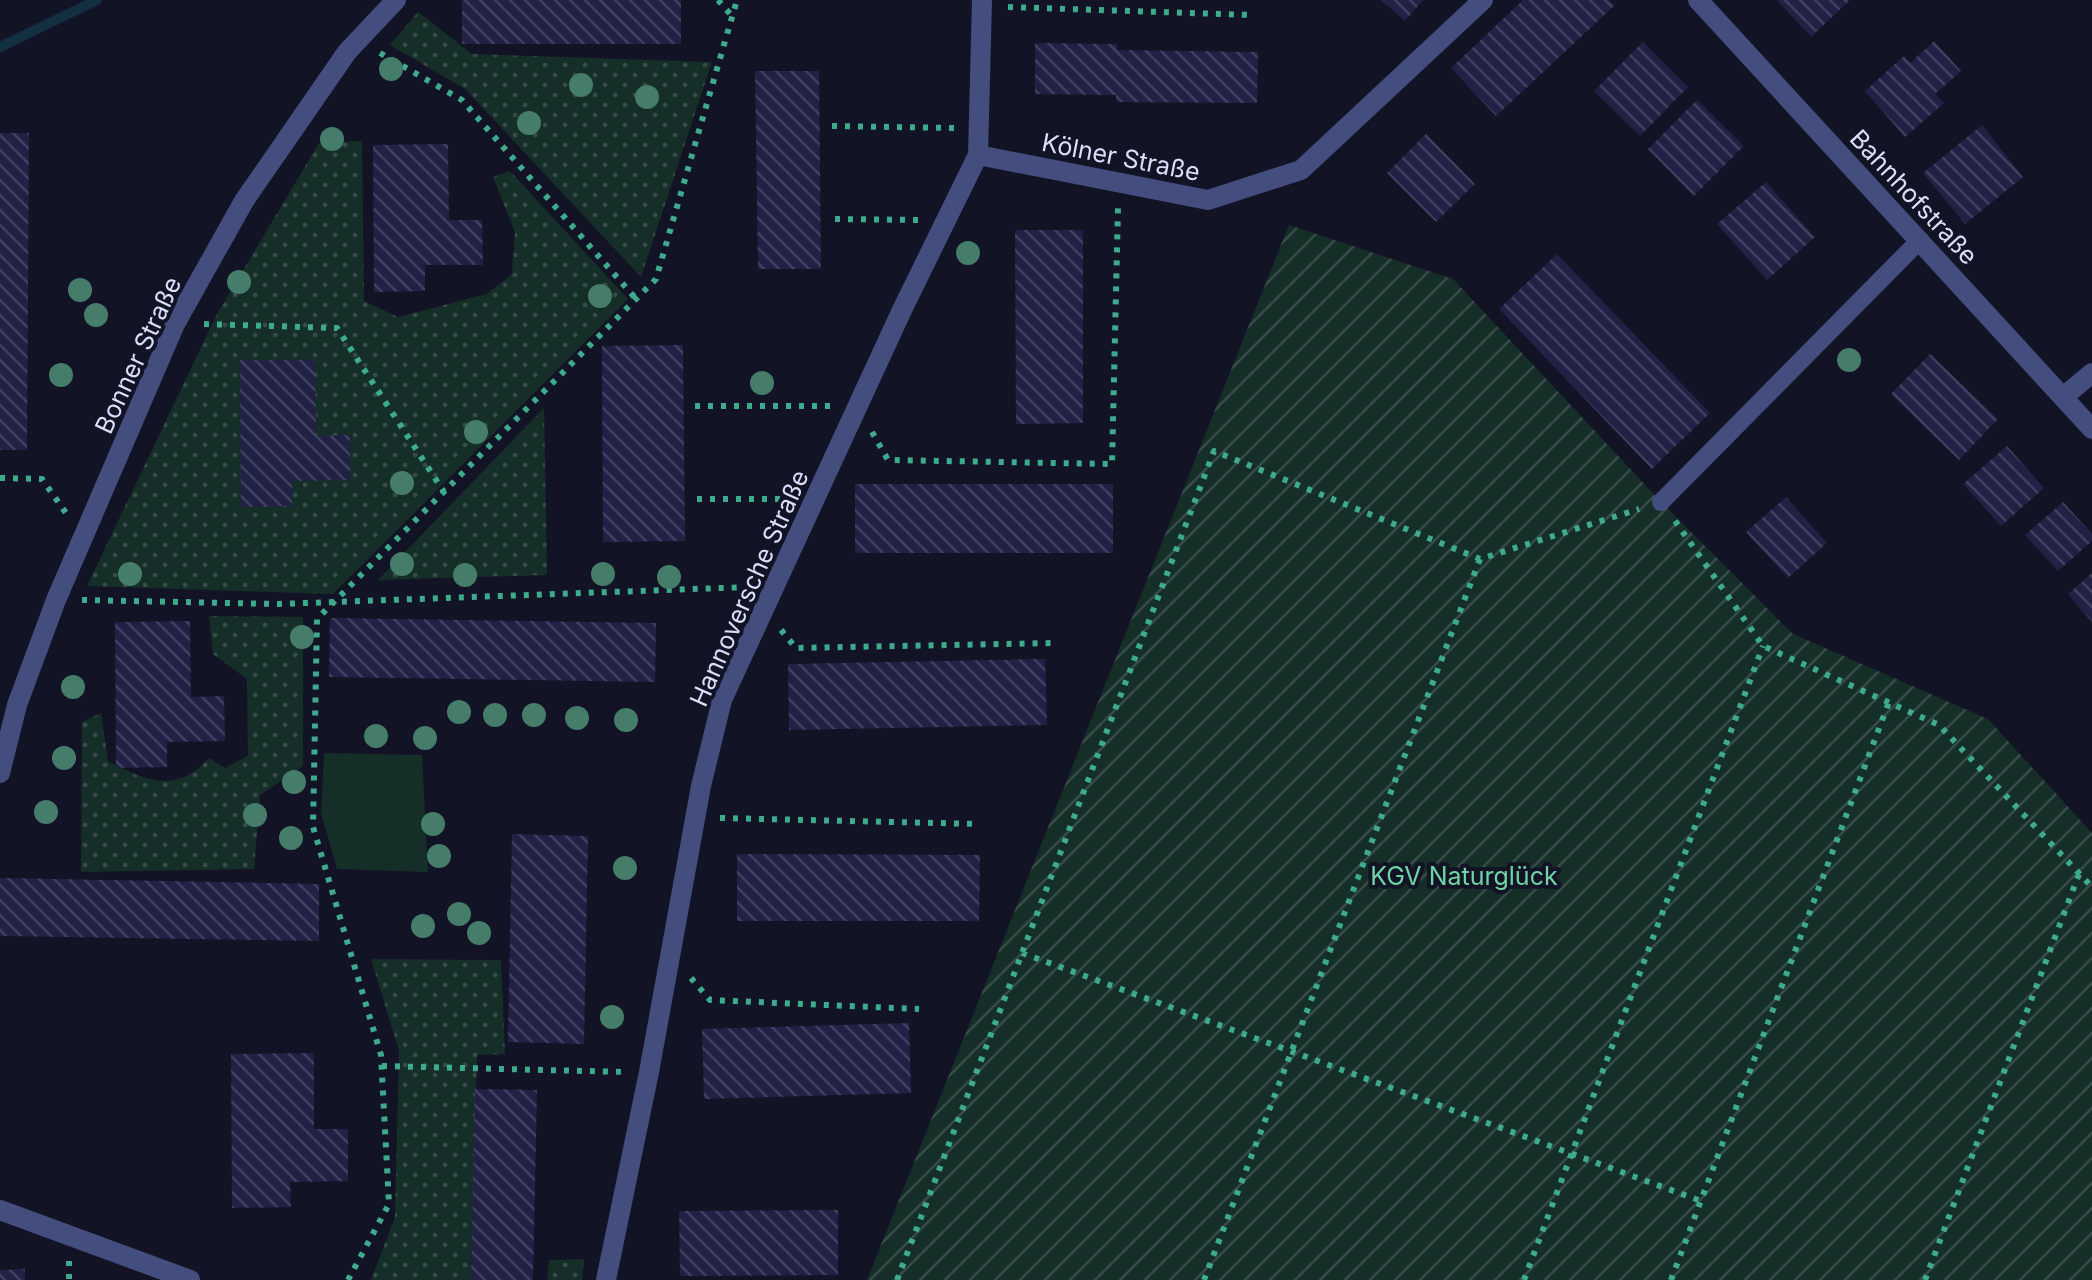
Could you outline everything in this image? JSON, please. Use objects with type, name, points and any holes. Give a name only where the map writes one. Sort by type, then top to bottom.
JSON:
[{"type":"street","name":"Bonner Straße","points":[[0,772],[17,704],[56,600],[175,324],[244,201],[358,40],[396,0]]},
{"type":"street","name":"Kölner Straße","points":[[978,155],[1208,200],[1301,170],[1482,0]]},
{"type":"street","name":"Bahnhofstraße","points":[[1698,0],[2092,429]]},
{"type":"street","name":"Hannoversche Straße","points":[[606,1280],[722,700],[978,155],[982,3]]},
{"type":"street","points":[[2063,397],[2092,373]]},
{"type":"street","points":[[0,1210],[190,1280]]},
{"type":"lane","points":[[1661,502],[1920,240]]},
{"type":"path","points":[[718,0],[732,16]]},
{"type":"path","points":[[348,1280],[388,1204],[382,1066],[313,827],[317,619],[656,278],[736,0]]},
{"type":"path","points":[[982,3],[1251,15]]},
{"type":"path","points":[[358,40],[462,100],[636,299]]},
{"type":"path","points":[[832,126],[979,129]]},
{"type":"path","points":[[695,406],[858,406],[888,460],[1112,464],[1118,181]]},
{"type":"path","points":[[836,219],[946,220]]},
{"type":"path","points":[[175,324],[337,328],[444,492]]},
{"type":"path","points":[[897,1280],[1214,451],[1480,559],[1661,502],[1763,646],[1939,725],[2092,887]]},
{"type":"path","points":[[0,478],[42,479],[83,537]]},
{"type":"path","points":[[697,499],[815,499]]},
{"type":"path","points":[[1204,1280],[1480,559]]},
{"type":"path","points":[[56,600],[278,604],[775,586]]},
{"type":"path","points":[[764,610],[796,648],[1057,644]]},
{"type":"path","points":[[1524,1280],[1763,646]]},
{"type":"path","points":[[1671,1280],[1889,702]]},
{"type":"path","points":[[696,817],[979,824]]},
{"type":"path","points":[[1925,1280],[2080,874]]},
{"type":"path","points":[[1022,953],[1701,1201]]},
{"type":"path","points":[[670,955],[710,1000],[919,1009]]},
{"type":"path","points":[[382,1066],[649,1072]]},
{"type":"green space","points":[[418,12],[472,54],[712,62],[641,277],[465,89],[390,45]]},
{"type":"green space","points":[[362,141],[364,301],[398,317],[487,294],[512,274],[515,232],[493,177],[510,171],[628,299],[333,594],[87,586],[217,314],[319,143]]},
{"type":"green space","name":"KGV Naturglück","points":[[1289,225],[1453,279],[1661,502],[1793,634],[1988,719],[2092,833],[2092,1280],[867,1280]]},
{"type":"green space","points":[[544,408],[547,575],[378,580]]},
{"type":"green space","points":[[209,616],[303,617],[303,766],[260,795],[254,869],[81,872],[82,722],[101,713],[108,761],[148,779],[185,777],[209,758],[225,768],[248,756],[247,679],[213,654]]},
{"type":"green space","points":[[324,753],[422,755],[428,872],[337,869],[321,813]]},
{"type":"green space","points":[[371,959],[501,960],[505,1054],[477,1055],[471,1280],[371,1280],[395,1217],[399,1051]]},
{"type":"green space","points":[[584,1259],[582,1280],[547,1280],[549,1260]]},
{"type":"building","points":[[462,0],[681,0],[681,44],[462,44]]},
{"type":"building","points":[[1381,0],[1423,0],[1405,21]]},
{"type":"building","points":[[1523,0],[1609,0],[1615,5],[1496,116],[1451,68]]},
{"type":"building","points":[[1777,0],[1850,0],[1811,37]]},
{"type":"building","points":[[1934,41],[1961,71],[1935,94],[1944,103],[1905,137],[1865,91],[1904,56],[1910,63]]},
{"type":"building","points":[[1643,42],[1688,87],[1640,136],[1594,91]]},
{"type":"building","points":[[1035,43],[1117,44],[1117,50],[1258,52],[1257,103],[1116,102],[1116,95],[1035,94]]},
{"type":"building","points":[[755,71],[819,71],[821,269],[758,269]]},
{"type":"building","points":[[1697,100],[1744,146],[1694,196],[1648,149]]},
{"type":"building","points":[[1982,125],[2023,177],[1965,224],[1923,173]]},
{"type":"building","points":[[0,133],[29,133],[27,450],[0,450]]},
{"type":"building","points":[[1426,134],[1475,184],[1436,222],[1387,173]]},
{"type":"building","points":[[448,144],[449,220],[482,220],[483,265],[425,265],[425,291],[374,292],[373,145]]},
{"type":"building","points":[[1766,182],[1815,237],[1767,280],[1717,224]]},
{"type":"building","points":[[1015,230],[1083,230],[1083,423],[1016,424]]},
{"type":"building","points":[[1557,254],[1710,413],[1652,469],[1499,309]]},
{"type":"building","points":[[683,345],[685,541],[603,542],[602,346]]},
{"type":"building","points":[[1930,354],[1998,419],[1959,460],[1891,394]]},
{"type":"building","points":[[240,360],[315,360],[316,436],[350,435],[350,480],[292,481],[292,506],[241,507]]},
{"type":"building","points":[[2007,446],[2044,488],[2001,526],[1963,484]]},
{"type":"building","points":[[855,484],[1113,484],[1113,553],[855,553]]},
{"type":"building","points":[[1786,497],[1827,543],[1788,578],[1746,532]]},
{"type":"building","points":[[2063,502],[2092,534],[2092,541],[2058,571],[2025,535]]},
{"type":"building","points":[[2092,573],[2092,622],[2068,594]]},
{"type":"building","points":[[330,618],[656,623],[655,682],[329,677]]},
{"type":"building","points":[[190,621],[191,697],[224,696],[225,741],[167,742],[167,767],[116,768],[115,622]]},
{"type":"building","points":[[1045,659],[1047,725],[789,730],[788,664]]},
{"type":"building","points":[[512,834],[588,836],[584,1044],[508,1042]]},
{"type":"building","points":[[737,854],[980,855],[979,921],[737,921]]},
{"type":"building","points":[[0,878],[319,884],[319,941],[0,936]]},
{"type":"building","points":[[909,1023],[911,1093],[704,1099],[702,1029]]},
{"type":"building","points":[[314,1053],[314,1129],[348,1129],[348,1181],[290,1182],[291,1207],[232,1208],[231,1054]]},
{"type":"building","points":[[475,1089],[537,1090],[533,1280],[471,1280]]},
{"type":"building","points":[[838,1210],[838,1275],[680,1276],[679,1211]]},
{"type":"building","points":[[25,1269],[25,1280],[0,1280],[0,1270]]},
{"type":"waterway","points":[[0,47],[97,0]]}]
